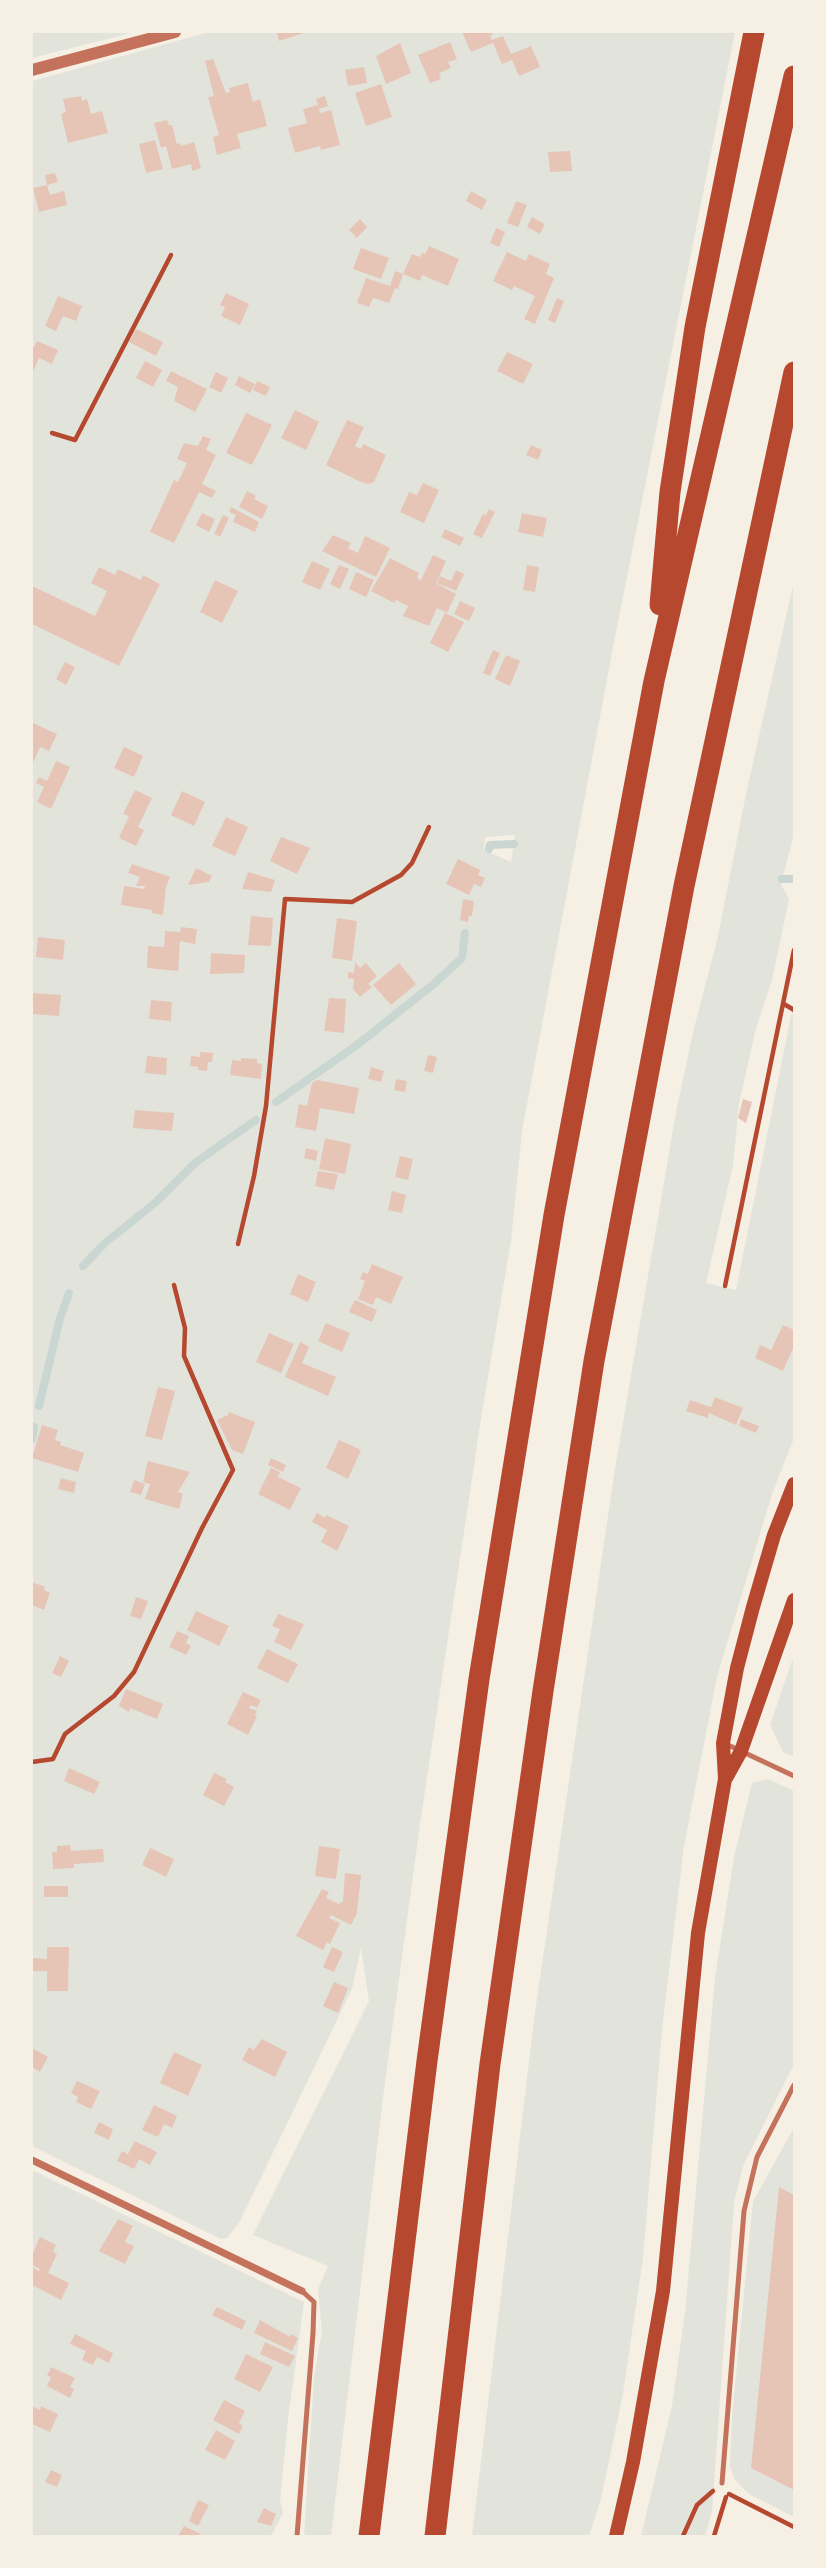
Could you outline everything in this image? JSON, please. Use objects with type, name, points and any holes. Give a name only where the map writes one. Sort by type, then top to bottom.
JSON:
[{"type":"highway","points":[[654,681],[670,492],[695,327],[754,32]]},
{"type":"highway","points":[[369,2536],[426,2075],[479,1679],[554,1215],[654,681],[794,76]]},
{"type":"highway","points":[[435,2536],[490,2064],[543,1691],[594,1361],[684,886],[794,372]]},
{"type":"highway","points":[[773,468],[794,404]]},
{"type":"main road","points":[[616,2536],[635,2450],[663,2291],[698,1933],[726,1779],[723,1743],[737,1668],[753,1607],[774,1535],[794,1484]]},
{"type":"main road","points":[[726,1779],[741,1751],[794,1600]]},
{"type":"street","points":[[32,70],[175,32]]},
{"type":"street","points":[[32,2160],[302,2291]]},
{"type":"lane","points":[[723,1743],[794,1776]]},
{"type":"lane","points":[[722,2483],[744,2211],[757,2157],[794,2085]]},
{"type":"lane","points":[[297,2536],[314,2302],[302,2291]]},
{"type":"path","points":[[52,433],[75,440],[171,255]]},
{"type":"path","points":[[238,1244],[254,1176],[266,1106],[285,899],[352,902],[401,875],[412,863],[429,827]]},
{"type":"path","points":[[725,1286],[794,950]]},
{"type":"path","points":[[784,1004],[794,1010]]},
{"type":"path","points":[[32,1762],[53,1759],[65,1734],[114,1696],[134,1672],[202,1528],[233,1470],[184,1356],[185,1328],[174,1285]]},
{"type":"path","points":[[683,2536],[697,2505],[722,2483]]},
{"type":"path","points":[[714,2536],[727,2493],[794,2527]]},
{"type":"shaded area","points":[[32,32],[135,32],[32,58]]},
{"type":"shaded area","points":[[209,32],[735,32],[615,637],[522,1131],[511,1241],[482,1412],[420,1824],[383,2097],[331,2536],[304,2536],[314,2377],[322,2331],[318,2289],[328,2266],[253,2235],[369,2001],[361,1948],[352,1989],[239,2223],[227,2238],[221,2239],[32,2146],[32,81]],"holes":[[[515,835],[511,862],[484,850],[485,837]]]},
{"type":"shaded area","points":[[794,581],[794,834],[781,884],[789,899],[772,980],[755,1032],[739,1104],[733,1165],[706,1283],[736,1290],[794,1001],[794,1438],[772,1494],[717,1677],[684,1846],[662,2029],[643,2258],[623,2394],[601,2499],[589,2536],[472,2536],[535,2012],[614,1475],[676,1112],[717,941],[746,794]]},
{"type":"shaded area","points":[[794,1655],[794,1757],[783,1752],[770,1725]]},
{"type":"shaded area","points":[[768,1779],[794,1791],[794,2064],[743,2166],[734,2203],[712,2512],[705,2536],[641,2536],[672,2406],[685,2312],[715,1978],[734,1857],[752,1783]]},
{"type":"shaded area","points":[[794,2128],[794,2517],[749,2494],[735,2480],[730,2467],[732,2416],[753,2201]]},
{"type":"shaded area","points":[[32,2170],[304,2302],[288,2419],[280,2500],[283,2513],[271,2536],[32,2536]]},
{"type":"building","points":[[277,32],[307,32],[279,41]]},
{"type":"building","points":[[462,32],[492,32],[492,40],[503,36],[511,54],[531,46],[540,67],[519,76],[512,60],[502,64],[493,43],[471,52]]},
{"type":"building","points":[[450,42],[457,59],[448,62],[451,68],[439,73],[441,79],[430,83],[418,55]]},
{"type":"building","points":[[400,43],[411,73],[386,84],[376,56]]},
{"type":"building","points":[[213,59],[226,93],[230,92],[229,88],[248,83],[253,102],[260,99],[267,126],[237,134],[241,148],[217,155],[213,137],[219,135],[208,97],[214,96],[205,61]]},
{"type":"building","points":[[364,67],[367,83],[348,86],[345,70]]},
{"type":"building","points":[[381,84],[392,117],[366,126],[355,93]]},
{"type":"building","points":[[81,96],[82,101],[87,99],[91,114],[102,111],[108,133],[68,143],[61,114],[66,112],[63,99]]},
{"type":"building","points":[[325,96],[328,106],[319,109],[320,113],[331,110],[340,145],[321,150],[320,146],[295,153],[288,128],[307,123],[303,109],[318,105],[316,99]]},
{"type":"building","points":[[167,120],[169,125],[172,125],[177,144],[180,143],[181,146],[194,142],[201,168],[192,171],[191,164],[172,169],[166,146],[161,148],[154,123]]},
{"type":"building","points":[[155,140],[163,169],[146,173],[139,144]]},
{"type":"building","points":[[570,151],[572,171],[550,172],[548,152]]},
{"type":"building","points":[[55,173],[58,182],[47,185],[45,175]]},
{"type":"building","points":[[47,185],[50,195],[64,191],[67,205],[39,212],[33,188]]},
{"type":"building","points":[[471,191],[487,200],[482,210],[466,201]]},
{"type":"building","points":[[516,201],[527,205],[518,227],[507,223]]},
{"type":"building","points":[[532,217],[545,224],[540,234],[527,227]]},
{"type":"building","points":[[360,219],[367,227],[357,238],[349,230]]},
{"type":"building","points":[[496,228],[505,232],[499,247],[490,243]]},
{"type":"building","points":[[429,246],[459,259],[448,286],[422,275],[420,281],[403,274],[412,254],[420,257]]},
{"type":"building","points":[[361,248],[389,258],[381,279],[353,269]]},
{"type":"building","points":[[507,252],[526,261],[529,254],[550,264],[546,274],[554,278],[535,324],[524,319],[535,296],[514,286],[512,290],[493,281]]},
{"type":"building","points":[[395,271],[403,274],[389,303],[373,298],[369,307],[357,303],[366,278],[390,286]]},
{"type":"building","points":[[226,293],[249,304],[240,325],[221,316],[225,307],[220,305]]},
{"type":"building","points":[[58,296],[82,306],[76,321],[63,316],[56,331],[45,326]]},
{"type":"building","points":[[557,298],[564,301],[555,323],[548,320]]},
{"type":"building","points":[[136,329],[163,342],[156,356],[129,342]]},
{"type":"building","points":[[37,341],[58,350],[52,364],[39,358],[32,374],[32,350]]},
{"type":"building","points":[[507,352],[533,364],[523,384],[497,371]]},
{"type":"building","points":[[145,361],[162,370],[153,387],[136,378]]},
{"type":"building","points":[[171,371],[207,389],[195,412],[174,401],[178,387],[166,381]]},
{"type":"building","points":[[216,372],[228,378],[221,393],[209,387]]},
{"type":"building","points":[[239,376],[255,384],[250,393],[235,385]]},
{"type":"building","points":[[257,381],[270,387],[266,396],[253,390]]},
{"type":"building","points":[[295,410],[319,422],[306,450],[281,438]]},
{"type":"building","points":[[246,413],[272,425],[252,465],[226,453]]},
{"type":"building","points":[[347,420],[364,427],[355,446],[361,449],[363,444],[386,455],[374,482],[368,484],[359,481],[326,465]]},
{"type":"building","points":[[203,436],[211,439],[206,450],[216,455],[202,484],[216,491],[212,498],[199,492],[174,543],[150,532],[174,480],[178,482],[187,463],[177,459],[184,443],[198,446]]},
{"type":"building","points":[[531,445],[542,450],[538,460],[526,455]]},
{"type":"building","points":[[423,483],[439,490],[424,523],[400,512],[409,492],[417,495]]},
{"type":"building","points":[[247,491],[256,496],[254,499],[268,506],[262,519],[239,507]]},
{"type":"building","points":[[231,507],[259,522],[255,532],[233,522],[236,515],[229,512]]},
{"type":"building","points":[[489,509],[495,512],[482,538],[473,534],[483,514],[486,515]]},
{"type":"building","points":[[202,513],[215,519],[209,532],[196,525]]},
{"type":"building","points":[[522,513],[547,518],[543,537],[518,532]]},
{"type":"building","points":[[223,515],[229,518],[220,537],[214,534]]},
{"type":"building","points":[[445,529],[464,538],[460,546],[441,537]]},
{"type":"building","points":[[333,535],[351,543],[348,548],[358,553],[365,536],[390,548],[376,577],[322,551]]},
{"type":"building","points":[[433,555],[446,561],[436,583],[456,594],[447,613],[437,608],[429,626],[403,616],[408,606],[396,600],[394,603],[371,591],[390,558],[419,573],[417,578],[421,580]]},
{"type":"building","points":[[312,561],[330,569],[320,590],[302,582]]},
{"type":"building","points":[[339,565],[349,569],[340,589],[330,584]]},
{"type":"building","points":[[527,565],[539,567],[535,592],[523,590]]},
{"type":"building","points":[[99,567],[115,575],[118,569],[141,580],[143,575],[160,584],[119,666],[32,624],[32,586],[95,616],[107,591],[91,583]]},
{"type":"building","points":[[456,570],[464,574],[456,591],[437,583],[440,576],[451,581]]},
{"type":"building","points":[[356,572],[374,580],[366,597],[349,589]]},
{"type":"building","points":[[215,580],[238,591],[222,623],[200,612]]},
{"type":"building","points":[[460,601],[475,608],[469,621],[454,614]]},
{"type":"building","points":[[445,613],[464,622],[448,652],[430,643]]},
{"type":"building","points":[[493,650],[500,653],[490,676],[483,673]]},
{"type":"building","points":[[506,655],[520,661],[510,686],[495,679]]},
{"type":"building","points":[[65,662],[75,667],[66,685],[56,679]]},
{"type":"building","points":[[33,723],[57,734],[49,751],[40,747],[32,765]]},
{"type":"building","points":[[124,747],[143,756],[134,777],[114,768]]},
{"type":"building","points":[[56,761],[70,767],[51,809],[37,802],[44,787],[36,783],[39,777],[47,781]]},
{"type":"building","points":[[135,790],[152,798],[138,827],[144,830],[136,846],[119,838],[129,816],[123,814]]},
{"type":"building","points":[[182,791],[205,802],[194,826],[171,815]]},
{"type":"building","points":[[226,817],[248,827],[235,856],[212,846]]},
{"type":"building","points":[[281,837],[310,848],[297,874],[270,861]]},
{"type":"building","points":[[458,859],[480,870],[478,875],[485,878],[481,887],[474,884],[469,895],[446,884]]},
{"type":"building","points":[[132,864],[170,877],[166,887],[163,915],[152,913],[152,910],[121,905],[124,886],[144,889],[145,886],[136,886],[140,877],[128,873]]},
{"type":"building","points":[[196,868],[212,876],[209,882],[188,885]]},
{"type":"building","points":[[248,872],[275,880],[271,892],[242,889]]},
{"type":"building","points":[[463,899],[474,901],[472,916],[469,916],[468,922],[460,920]]},
{"type":"building","points":[[251,916],[273,918],[271,946],[248,945]]},
{"type":"building","points":[[337,918],[357,921],[352,961],[332,958]]},
{"type":"building","points":[[181,927],[197,929],[195,944],[180,941],[178,971],[147,968],[148,946],[164,947],[165,931],[180,932]]},
{"type":"building","points":[[38,937],[65,940],[63,960],[36,957]]},
{"type":"building","points":[[211,953],[245,955],[244,973],[210,974]]},
{"type":"building","points":[[355,962],[360,968],[366,963],[377,976],[368,984],[372,987],[360,997],[353,989],[354,979],[348,978],[348,972],[354,973]]},
{"type":"building","points":[[399,963],[416,984],[391,1005],[373,985]]},
{"type":"building","points":[[32,993],[61,995],[59,1016],[32,1014]]},
{"type":"building","points":[[329,998],[346,999],[344,1033],[324,1031]]},
{"type":"building","points":[[151,1000],[172,1002],[171,1021],[149,1019]]},
{"type":"building","points":[[200,1052],[213,1053],[207,1071],[190,1066],[191,1056],[200,1057]]},
{"type":"building","points":[[428,1055],[437,1057],[433,1073],[424,1071]]},
{"type":"building","points":[[147,1056],[167,1058],[166,1075],[145,1073]]},
{"type":"building","points":[[241,1058],[257,1059],[257,1063],[262,1064],[261,1079],[230,1075],[232,1060],[241,1061]]},
{"type":"building","points":[[371,1067],[384,1071],[381,1082],[368,1079]]},
{"type":"building","points":[[396,1079],[407,1081],[405,1092],[394,1090]]},
{"type":"building","points":[[317,1080],[359,1088],[354,1114],[320,1108],[316,1131],[295,1127],[299,1104],[307,1106],[312,1083]]},
{"type":"building","points":[[743,1099],[752,1102],[746,1123],[738,1118]]},
{"type":"building","points":[[135,1110],[174,1113],[172,1131],[133,1128]]},
{"type":"building","points":[[325,1138],[351,1144],[345,1174],[319,1169]]},
{"type":"building","points":[[306,1148],[318,1151],[316,1161],[304,1158]]},
{"type":"building","points":[[400,1156],[413,1159],[408,1180],[395,1177]]},
{"type":"building","points":[[318,1171],[338,1174],[334,1190],[315,1186]]},
{"type":"building","points":[[392,1191],[406,1195],[402,1213],[388,1210]]},
{"type":"building","points":[[372,1264],[403,1277],[391,1304],[376,1297],[373,1305],[358,1299],[365,1281],[360,1279],[363,1272],[368,1274]]},
{"type":"building","points":[[298,1274],[316,1282],[308,1302],[290,1294]]},
{"type":"building","points":[[355,1300],[377,1310],[372,1322],[349,1312]]},
{"type":"building","points":[[326,1323],[350,1333],[342,1352],[318,1341]]},
{"type":"building","points":[[783,1325],[794,1330],[794,1346],[783,1371],[755,1358],[760,1345],[771,1350]]},
{"type":"building","points":[[269,1333],[294,1344],[281,1373],[256,1362]]},
{"type":"building","points":[[300,1342],[309,1347],[302,1363],[336,1377],[328,1396],[285,1377]]},
{"type":"building","points":[[158,1387],[175,1391],[162,1440],[145,1436]]},
{"type":"building","points":[[715,1397],[743,1408],[736,1425],[709,1413],[708,1418],[686,1411],[690,1400],[711,1407]]},
{"type":"building","points":[[229,1412],[255,1422],[243,1454],[232,1450],[217,1420]]},
{"type":"building","points":[[741,1419],[759,1426],[756,1433],[739,1426]]},
{"type":"building","points":[[42,1425],[58,1430],[55,1440],[61,1442],[60,1445],[84,1453],[78,1472],[32,1458]]},
{"type":"building","points":[[339,1440],[361,1450],[348,1479],[326,1468]]},
{"type":"building","points":[[271,1458],[286,1465],[283,1472],[268,1465]]},
{"type":"building","points":[[148,1461],[190,1472],[178,1492],[183,1494],[179,1509],[145,1499],[150,1484],[143,1482]]},
{"type":"building","points":[[271,1468],[280,1472],[278,1477],[301,1488],[290,1510],[258,1494]]},
{"type":"building","points":[[61,1478],[76,1482],[74,1493],[58,1489]]},
{"type":"building","points":[[134,1480],[145,1484],[141,1495],[130,1492]]},
{"type":"building","points":[[317,1513],[349,1526],[337,1551],[321,1542],[327,1530],[312,1522]]},
{"type":"building","points":[[32,1582],[45,1587],[44,1590],[50,1593],[44,1610],[32,1605]]},
{"type":"building","points":[[136,1597],[148,1601],[141,1619],[130,1616]]},
{"type":"building","points":[[196,1611],[229,1626],[219,1646],[187,1630]]},
{"type":"building","points":[[278,1614],[304,1624],[291,1650],[274,1642],[280,1629],[272,1626]]},
{"type":"building","points":[[177,1631],[189,1636],[186,1643],[191,1646],[186,1655],[169,1647]]},
{"type":"building","points":[[267,1649],[298,1664],[288,1683],[257,1668]]},
{"type":"building","points":[[60,1656],[69,1661],[61,1677],[52,1673]]},
{"type":"building","points":[[126,1689],[163,1704],[157,1719],[130,1708],[129,1712],[119,1706]]},
{"type":"building","points":[[243,1692],[261,1700],[257,1708],[251,1705],[249,1708],[257,1711],[257,1716],[248,1735],[227,1724]]},
{"type":"building","points":[[69,1768],[100,1782],[94,1794],[64,1781]]},
{"type":"building","points":[[214,1773],[227,1779],[225,1782],[234,1787],[224,1806],[203,1795]]},
{"type":"building","points":[[70,1845],[71,1851],[103,1849],[104,1862],[53,1869],[52,1852],[57,1852],[57,1846]]},
{"type":"building","points":[[319,1846],[340,1849],[336,1879],[315,1876]]},
{"type":"building","points":[[150,1848],[174,1859],[166,1877],[142,1865]]},
{"type":"building","points":[[345,1873],[361,1875],[357,1913],[351,1925],[331,1915],[329,1918],[340,1923],[330,1944],[327,1942],[323,1950],[296,1936],[322,1889],[329,1892],[326,1898],[339,1904],[343,1901]]},
{"type":"building","points":[[44,1886],[68,1886],[68,1897],[44,1897]]},
{"type":"building","points":[[47,1947],[69,1947],[68,1991],[47,1991],[47,1971],[32,1971],[32,1958],[47,1959]]},
{"type":"building","points":[[332,1947],[343,1952],[334,1972],[323,1967]]},
{"type":"building","points":[[334,1982],[348,1988],[338,2013],[323,2006]]},
{"type":"building","points":[[262,2039],[287,2052],[275,2077],[242,2060],[249,2047],[254,2050]]},
{"type":"building","points":[[32,2048],[48,2057],[40,2072],[32,2067]]},
{"type":"building","points":[[174,2052],[202,2065],[188,2096],[160,2083]]},
{"type":"building","points":[[77,2081],[100,2091],[91,2109],[76,2102],[78,2097],[71,2093]]},
{"type":"building","points":[[154,2105],[177,2116],[172,2128],[164,2124],[158,2137],[142,2130]]},
{"type":"building","points":[[99,2122],[113,2129],[109,2140],[94,2133]]},
{"type":"building","points":[[135,2141],[157,2152],[150,2165],[139,2159],[134,2169],[117,2161],[122,2151],[128,2154]]},
{"type":"building","points":[[779,2187],[794,2195],[794,2490],[751,2468]]},
{"type":"building","points":[[118,2219],[133,2226],[125,2242],[134,2246],[125,2264],[99,2251]]},
{"type":"building","points":[[40,2237],[56,2245],[53,2252],[57,2254],[48,2273],[69,2283],[61,2300],[32,2285],[32,2267],[39,2271],[40,2269],[32,2265],[32,2255]]},
{"type":"building","points":[[217,2307],[246,2321],[242,2330],[212,2315]]},
{"type":"building","points":[[260,2320],[290,2337],[291,2334],[298,2338],[292,2351],[254,2333]]},
{"type":"building","points":[[75,2334],[113,2353],[109,2363],[97,2357],[93,2365],[82,2360],[86,2351],[70,2344]]},
{"type":"building","points":[[265,2342],[295,2356],[289,2367],[260,2354]]},
{"type":"building","points":[[246,2354],[273,2367],[260,2392],[234,2379]]},
{"type":"building","points":[[51,2367],[75,2378],[70,2387],[74,2389],[70,2398],[47,2386]]},
{"type":"building","points":[[224,2400],[245,2411],[239,2423],[243,2426],[239,2434],[213,2420]]},
{"type":"building","points":[[32,2406],[40,2410],[41,2406],[58,2414],[50,2432],[32,2424]]},
{"type":"building","points":[[216,2430],[235,2441],[225,2460],[205,2450]]},
{"type":"building","points":[[51,2470],[62,2475],[57,2487],[45,2482]]},
{"type":"building","points":[[198,2500],[209,2505],[198,2526],[189,2521]]},
{"type":"building","points":[[264,2508],[276,2514],[271,2526],[257,2522]]},
{"type":"building","points":[[184,2526],[201,2534],[200,2536],[178,2536]]},
{"type":"waterway","points":[[489,849],[490,845],[514,844]]},
{"type":"waterway","points":[[782,879],[794,879]]},
{"type":"waterway","points":[[276,1102],[357,1045],[435,983],[462,958],[465,933]]},
{"type":"waterway","points":[[83,1266],[105,1243],[156,1202],[196,1162],[256,1120]]},
{"type":"waterway","points":[[39,1406],[60,1318],[69,1293]]},
{"type":"waterway","points":[[32,1439],[34,1427]]}]
